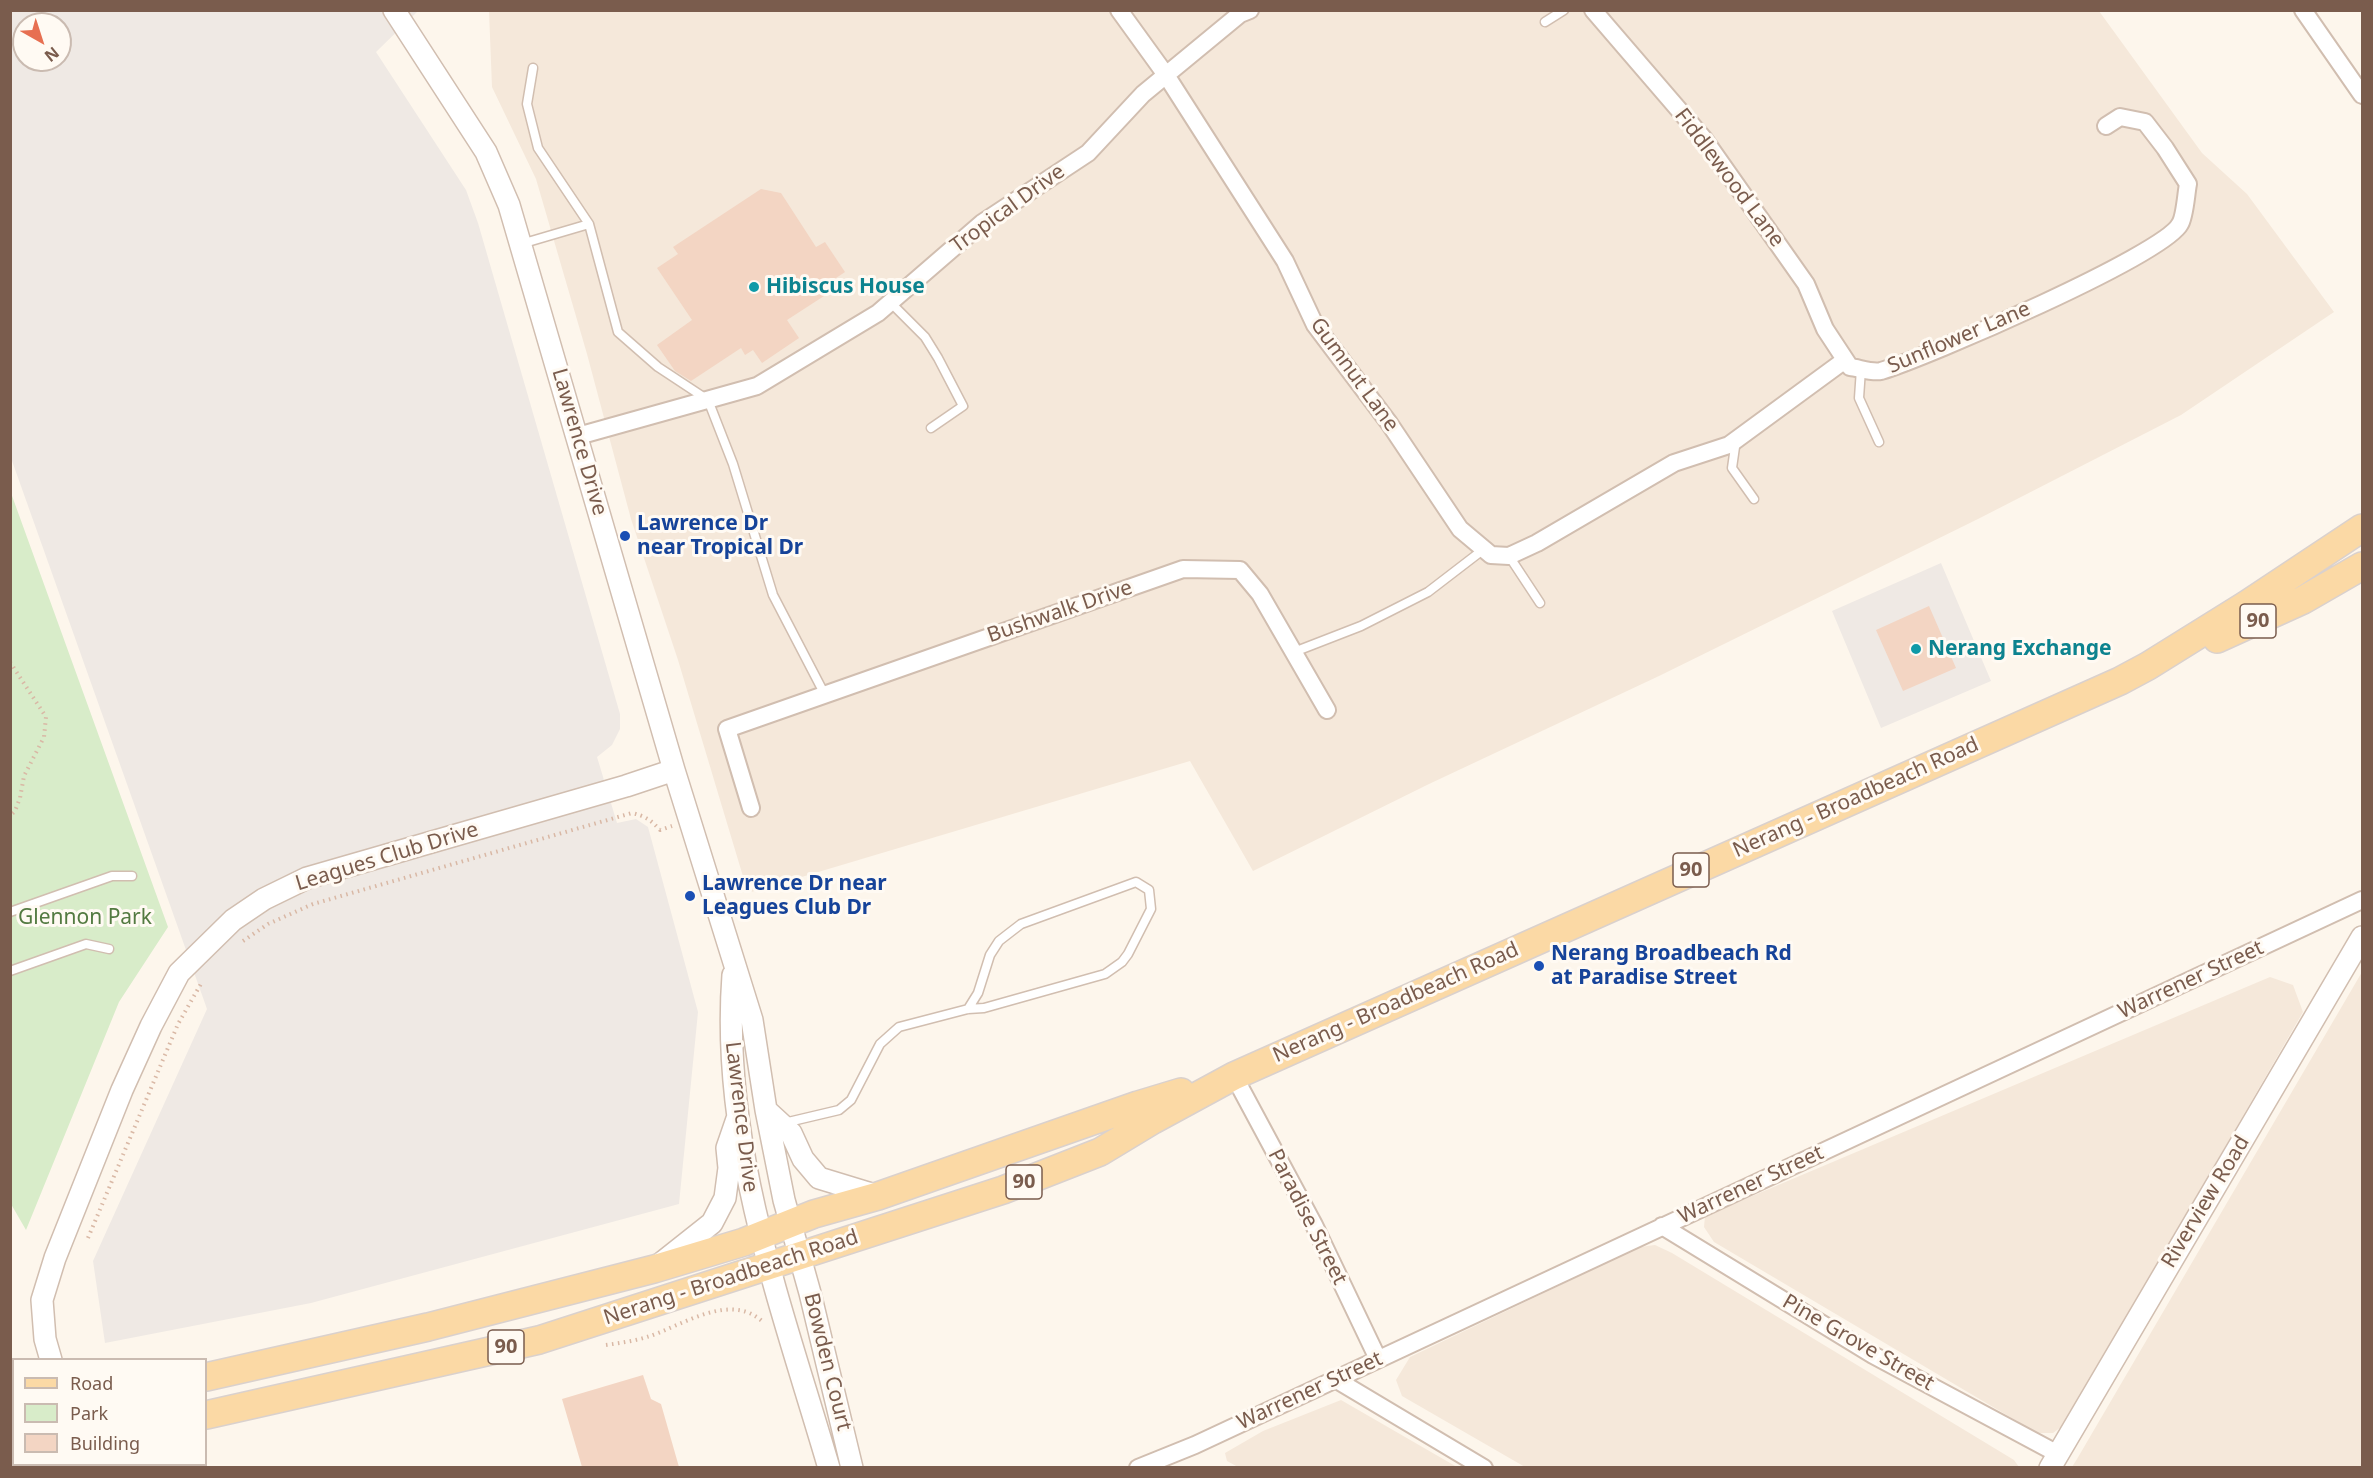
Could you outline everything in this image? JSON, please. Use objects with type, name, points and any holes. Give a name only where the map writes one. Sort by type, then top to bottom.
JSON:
[{"type":"main road","name":"Nerang - Broadbeach Road","points":[[2148,666],[2362,528]]},
{"type":"main road","name":"Nerang - Broadbeach Road","points":[[207,1415],[539,1340],[1003,1190],[1100,1152],[1234,1076],[1852,798],[2015,728],[2148,666],[2231,634],[2303,600],[2362,567]]},
{"type":"main road","name":"Nerang - Broadbeach Road","points":[[207,1377],[428,1327],[654,1269],[760,1236],[814,1214],[878,1196],[1138,1105],[1234,1076]]},
{"type":"street","name":"Lawrence Drive","points":[[394,10],[486,152],[497,175],[521,244],[578,436],[616,578],[752,1020],[773,1117],[790,1224],[800,1256]]},
{"type":"street","name":"Gumnut Lane","points":[[1119,10],[1166,75],[1285,261],[1315,325],[1396,433],[1460,529],[1491,555],[1509,556]]},
{"type":"street","name":"Tropical Drive","points":[[578,436],[757,386],[878,313],[982,223],[1088,153],[1143,94],[1240,14],[1250,10]]},
{"type":"street","name":"Fiddlewood Lane","points":[[1593,10],[1704,139],[1806,284],[1825,329],[1845,360]]},
{"type":"street","points":[[2303,10],[2362,95]]},
{"type":"street","name":"Sunflower Lane","points":[[1845,360],[1850,367],[1878,372],[2070,291],[2156,246],[2180,225],[2188,184],[2165,148],[2145,122],[2120,117],[2106,126]]},
{"type":"street","points":[[1509,556],[1537,543],[1674,463],[1729,445],[1845,360]]},
{"type":"street","name":"Bushwalk Drive","points":[[751,808],[727,729],[824,693],[1183,569],[1240,570],[1260,594],[1327,710]]},
{"type":"street","name":"Leagues Club Drive","points":[[51,1358],[45,1339],[42,1300],[55,1258],[122,1090],[151,1026],[179,973],[233,920],[264,899],[307,878],[674,770]]},
{"type":"street","name":"Warrener Street","points":[[1138,1467],[1195,1445],[2362,900]]},
{"type":"street","name":"Riverview Road","points":[[2054,1461],[2362,941]]},
{"type":"street","name":"Lawrence Drive","points":[[734,965],[730,1020],[738,1116],[753,1210],[769,1266]]},
{"type":"street","name":"Paradise Street","points":[[1234,1076],[1314,1225],[1378,1359]]},
{"type":"street","points":[[654,1269],[712,1223],[725,1198],[729,1168],[727,1148],[738,1116]]},
{"type":"street","points":[[773,1117],[791,1133],[803,1159],[819,1178],[878,1196]]},
{"type":"street","name":"Pine Grove Street","points":[[1662,1226],[2054,1461]]},
{"type":"street","name":"Bowden Court","points":[[800,1256],[852,1467]]},
{"type":"street","name":"Bowden Court","points":[[769,1266],[830,1467]]},
{"type":"street","points":[[1335,1379],[1484,1467]]},
{"type":"lane","points":[[1545,22],[1564,10]]},
{"type":"lane","points":[[533,69],[527,104],[538,148],[589,224],[618,332],[658,367],[708,400],[733,464],[773,595],[824,693]]},
{"type":"lane","points":[[521,244],[589,224]]},
{"type":"lane","points":[[890,302],[924,337],[938,358],[963,406],[931,428]]},
{"type":"lane","points":[[1861,369],[1859,398],[1879,442]]},
{"type":"lane","points":[[1736,440],[1732,468],[1754,499]]},
{"type":"lane","points":[[1293,652],[1360,626],[1428,592],[1484,549]]},
{"type":"lane","points":[[1509,556],[1540,603]]},
{"type":"lane","points":[[10,912],[112,876],[132,876]]},
{"type":"lane","points":[[773,1117],[832,1113],[839,1110],[851,1100],[880,1044],[899,1027],[968,1009],[984,1008],[1105,974],[1115,968],[1128,954],[1151,909],[1149,890],[1136,882],[1021,924],[999,941],[990,954],[978,993],[968,1009]]},
{"type":"lane","points":[[10,971],[86,944],[109,949]]},
{"type":"path","points":[[10,662],[46,717],[44,737],[24,776],[20,798],[10,816]]},
{"type":"path","points":[[241,943],[268,924],[313,904],[632,813],[652,820],[660,830],[690,821]]},
{"type":"path","points":[[84,1248],[178,1024],[208,975]]},
{"type":"shaded area","points":[[10,11],[418,11],[376,52],[466,190],[478,223],[620,714],[620,729],[612,745],[597,757],[617,823],[636,819],[648,827],[698,1012],[679,1204],[311,1303],[105,1343],[93,1261],[207,1009],[11,458]]},
{"type":"shaded area","points":[[489,11],[2099,11],[2202,153],[2247,194],[2334,312],[2181,415],[1978,519],[1659,676],[1429,784],[1253,871],[1190,761],[748,893],[678,660],[631,519],[587,354],[536,179],[492,87]]},
{"type":"shaded area","points":[[1941,563],[1991,681],[1881,728],[1832,611]]},
{"type":"shaded area","points":[[2362,972],[2362,1467],[2072,1467],[2077,1459]]},
{"type":"shaded area","points":[[2270,977],[2293,985],[2303,1012],[2065,1424],[2053,1433],[2037,1433],[1714,1242],[1704,1227],[1705,1216]]},
{"type":"shaded area","points":[[1655,1245],[1672,1253],[2014,1460],[2019,1467],[1525,1467],[1402,1396],[1396,1380],[1410,1357],[1640,1247]]},
{"type":"shaded area","points":[[1341,1400],[1457,1467],[1238,1467],[1227,1461],[1225,1453],[1263,1431]]},
{"type":"green space","name":"Glennon Park","points":[[11,493],[168,927],[119,1002],[26,1230],[11,1204]]},
{"type":"building","name":"Hibiscus House","points":[[761,189],[781,193],[816,247],[825,242],[845,272],[836,278],[841,285],[787,320],[799,338],[762,363],[753,350],[745,355],[741,348],[691,381],[675,371],[657,345],[692,320],[657,268],[678,254],[673,247]]},
{"type":"building","name":"Nerang Exchange","points":[[1929,606],[1956,668],[1903,691],[1876,630]]},
{"type":"building","points":[[643,1375],[651,1399],[661,1404],[679,1467],[582,1467],[562,1399]]},
{"type":"place","name":"Hibiscus House","points":[[754,287]]},
{"type":"place","name":"Lawrence Dr near Tropical Dr","points":[[625,536]]},
{"type":"place","name":"Nerang Exchange","points":[[1916,649]]},
{"type":"place","name":"Lawrence Dr near Leagues Club Dr","points":[[690,896]]},
{"type":"place","name":"Nerang Broadbeach Rd at Paradise Street","points":[[1539,966]]}]
